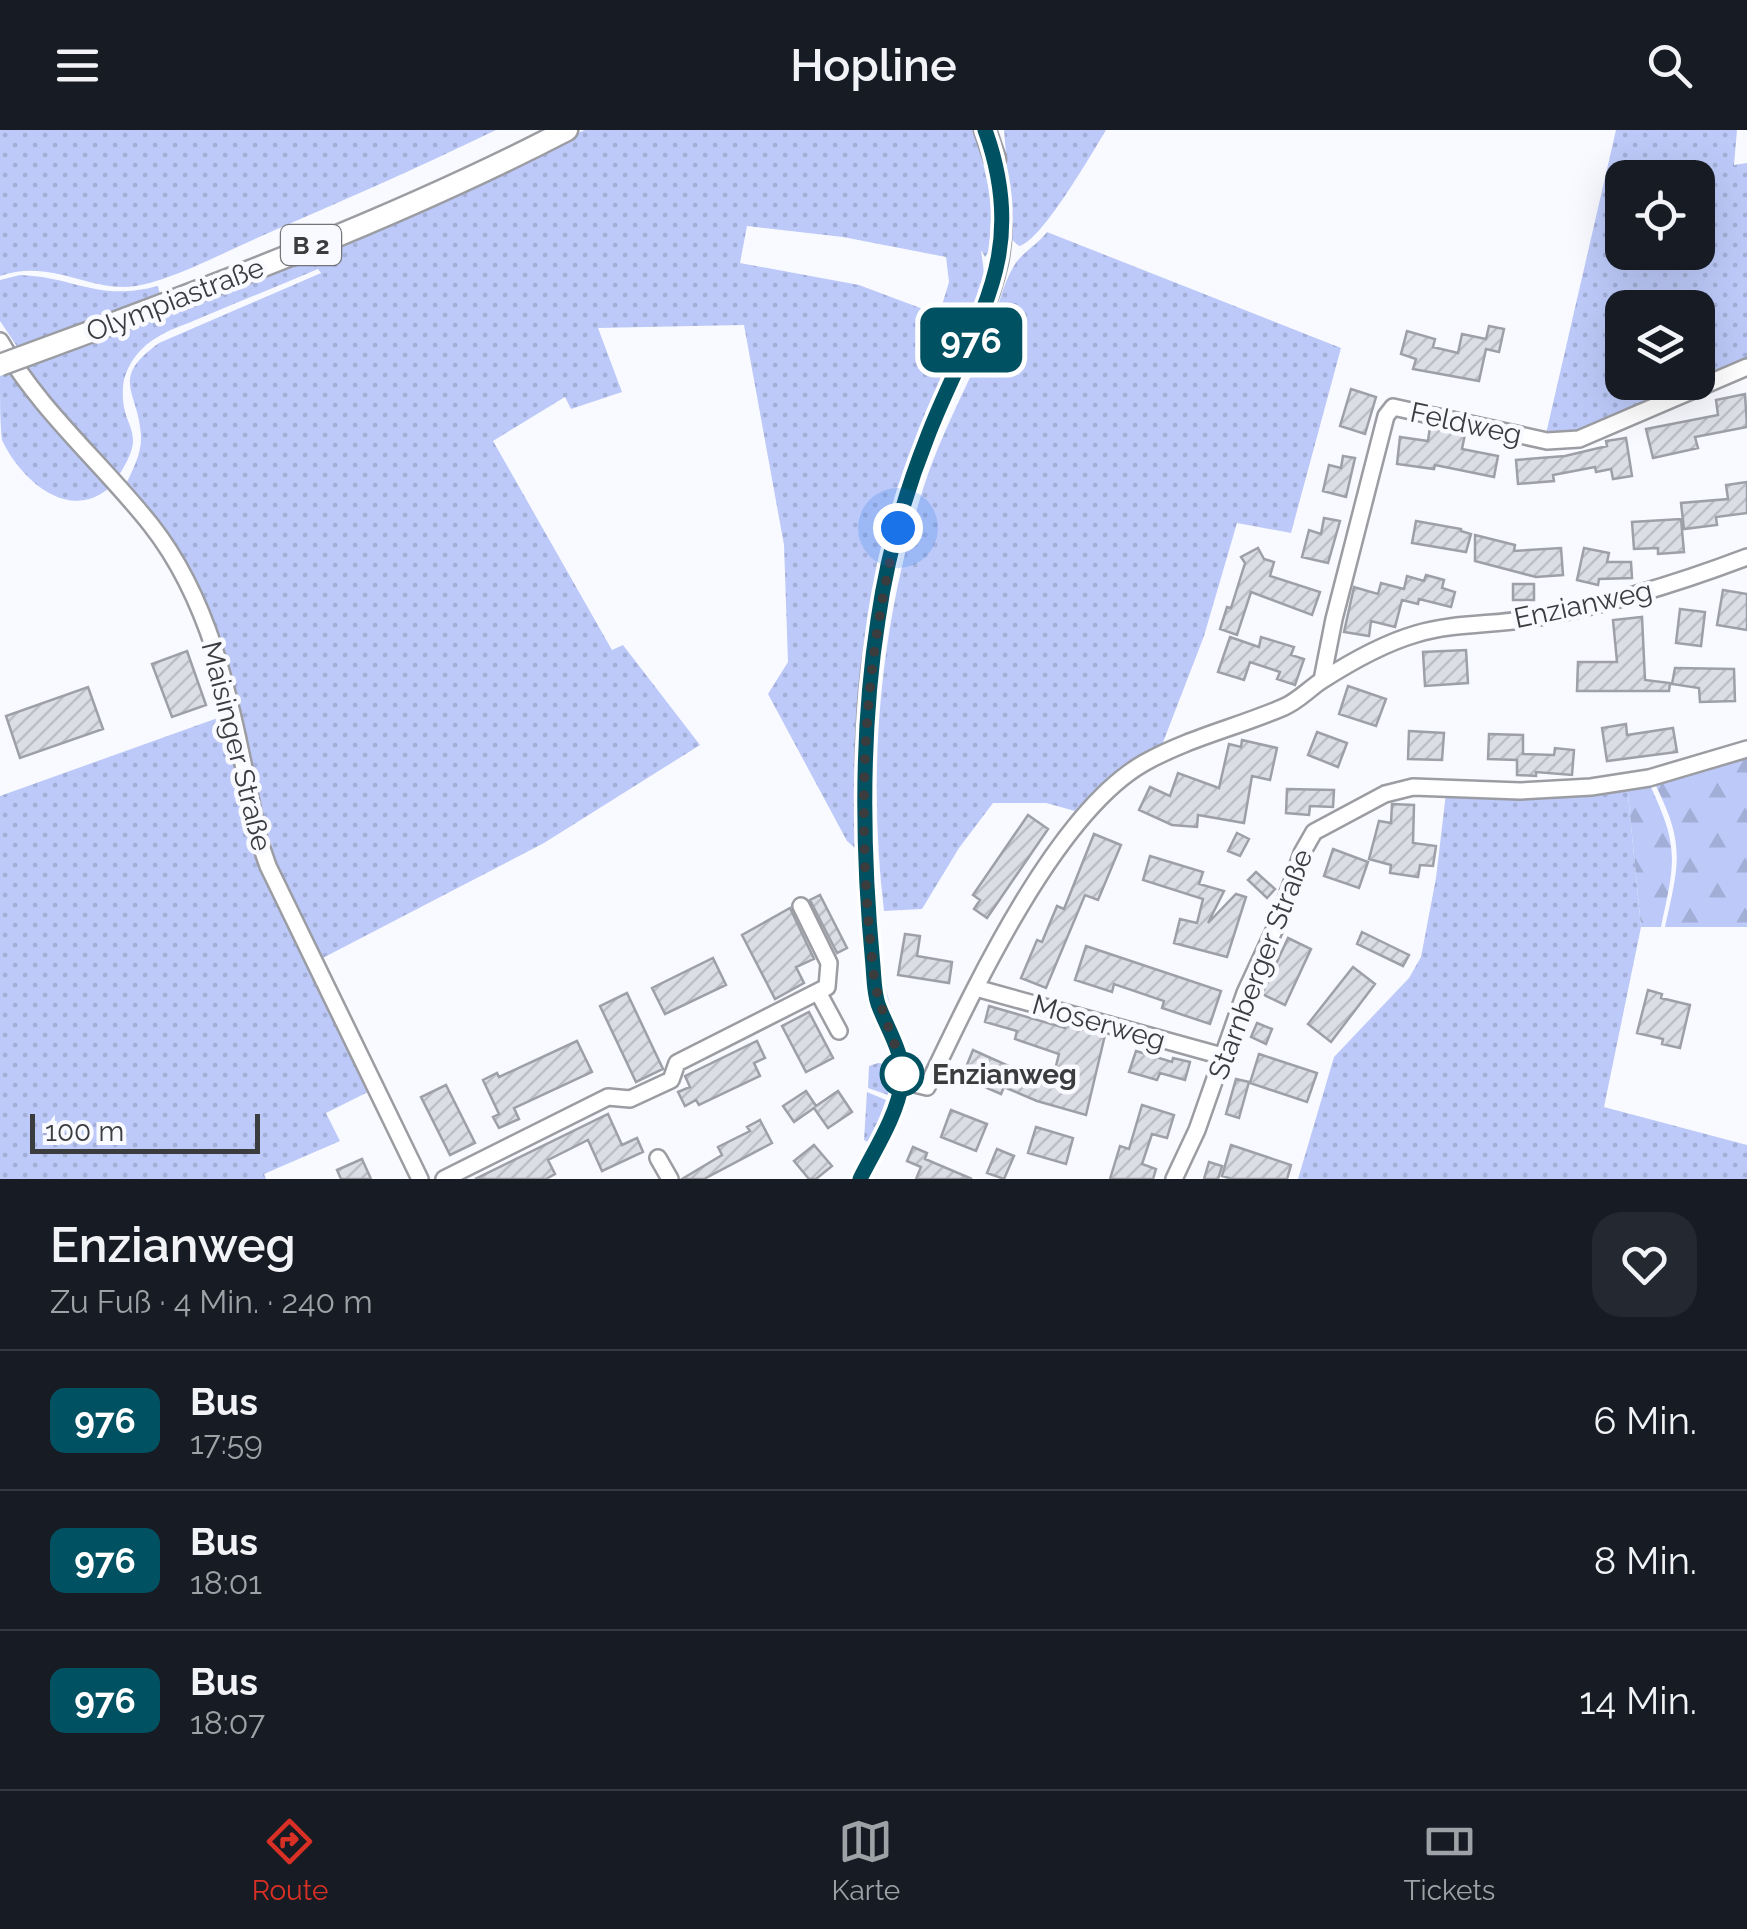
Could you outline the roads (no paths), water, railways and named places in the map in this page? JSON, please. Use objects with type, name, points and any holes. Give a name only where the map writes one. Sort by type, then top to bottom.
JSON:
[{"type":"main road","name":"Olympiastraße","points":[[1,351],[49,347],[198,292],[480,175],[568,130]]},
{"type":"main road","points":[[985,130],[996,159]]},
{"type":"main road","points":[[996,159],[998,130]]},
{"type":"street","points":[[860,1179],[898,1100],[902,1082],[901,1062],[877,1000],[866,860],[865,722],[879,611],[911,484],[928,436],[982,317],[999,262],[1003,206],[996,159]]},
{"type":"street","name":"Maisinger Straße","points":[[1,351],[151,525],[186,578],[220,668],[268,866],[420,1179]]},
{"type":"street","name":"Feldweg","points":[[1322,680],[1386,416],[1393,407],[1546,440],[1579,439],[1747,367]]},
{"type":"street","name":"Enzianweg","points":[[902,1082],[927,1087],[976,988],[1040,875],[1076,827],[1121,779],[1144,764],[1288,705],[1322,680],[1416,634],[1528,619],[1597,604],[1661,588],[1747,557]]},
{"type":"street","name":"Starnberger Straße","points":[[1174,1179],[1197,1130],[1245,993],[1314,832],[1385,794],[1413,787],[1520,791],[1591,787],[1649,778],[1747,749]]},
{"type":"street","points":[[444,1179],[608,1097],[630,1099],[671,1080],[677,1063],[829,985],[829,963],[801,906]]},
{"type":"street","name":"Moserweg","points":[[976,988],[1222,1056]]},
{"type":"street","points":[[818,992],[838,1030]]},
{"type":"street","points":[[658,1158],[670,1179]]},
{"type":"place","name":"Enzianweg","points":[[902,1074]]}]
